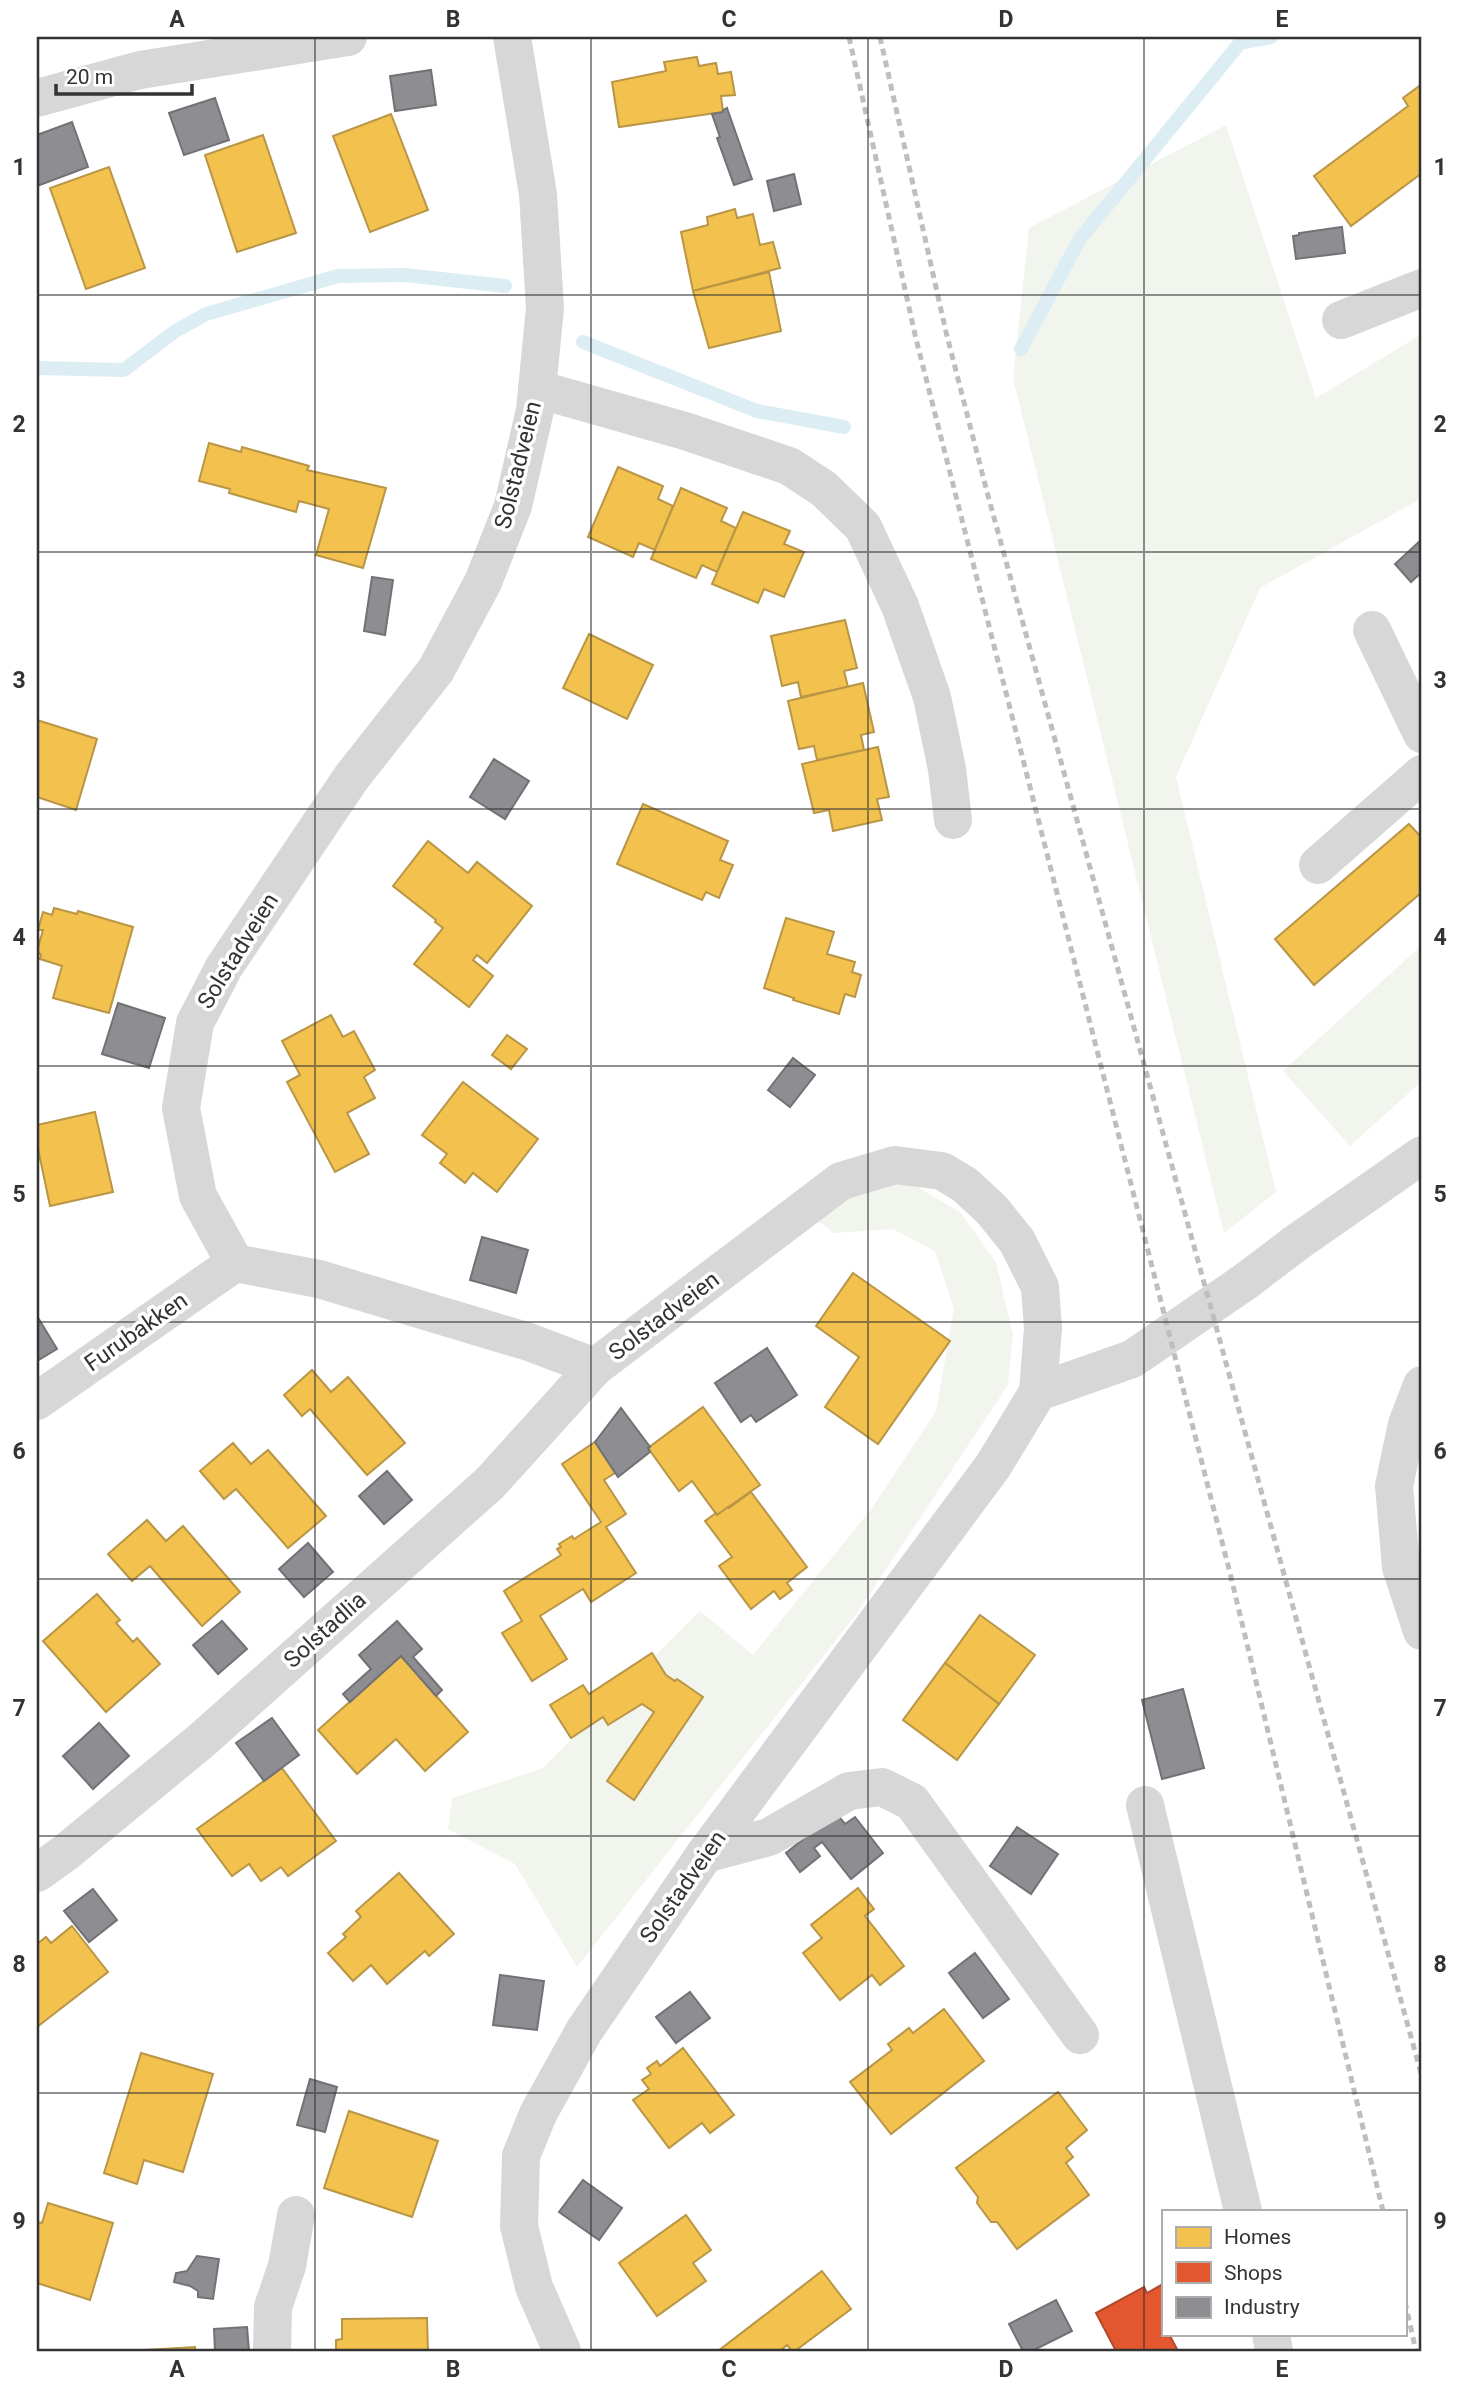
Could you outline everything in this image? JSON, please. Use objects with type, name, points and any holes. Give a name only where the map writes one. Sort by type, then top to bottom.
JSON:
[{"type":"street","points":[[37,98],[140,70],[348,37]]},
{"type":"street","name":"Solstadveien","points":[[512,37],[538,194],[545,308],[534,410],[513,506],[482,582],[436,670],[351,778],[224,967],[195,1023],[181,1108],[198,1196],[235,1263],[319,1279],[529,1342],[595,1367],[841,1181],[895,1165],[942,1171],[965,1185],[992,1210],[1017,1241],[1040,1287],[1043,1328],[1038,1392],[993,1466],[705,1854],[584,2031],[538,2114],[521,2156],[519,2226],[534,2287],[562,2351]]},
{"type":"street","points":[[1341,320],[1422,288]]},
{"type":"street","points":[[537,389],[685,430],[789,466],[824,489],[863,527],[900,606],[932,697],[947,769],[953,820]]},
{"type":"street","points":[[1372,630],[1422,734]]},
{"type":"street","points":[[1318,865],[1422,774]]},
{"type":"street","points":[[1038,1392],[1132,1359],[1246,1282],[1296,1243],[1422,1155]]},
{"type":"street","name":"Furubakken","points":[[37,1401],[235,1263]]},
{"type":"street","name":"Solstadlia","points":[[37,1873],[202,1740],[490,1483],[595,1367]]},
{"type":"street","points":[[1422,1385],[1407,1424],[1394,1486],[1401,1567],[1422,1631]]},
{"type":"street","points":[[705,1854],[769,1838],[849,1791],[882,1787],[912,1802],[1080,2035]]},
{"type":"street","points":[[1144,1805],[1243,2210]]},
{"type":"street","points":[[272,2351],[273,2307],[287,2266],[296,2215]]},
{"type":"shaded area","points":[[1226,125],[1316,398],[1422,334],[1422,498],[1260,588],[1176,777],[1276,1192],[1224,1233],[1013,378],[1029,228]]},
{"type":"shaded area","points":[[1422,945],[1422,1081],[1350,1146],[1283,1071]]},
{"type":"shaded area","points":[[909,1182],[960,1212],[996,1262],[1013,1335],[1008,1385],[855,1616],[577,1967],[515,1864],[448,1829],[452,1798],[543,1768],[700,1611],[753,1655],[872,1508],[936,1411],[954,1309],[935,1251],[893,1229],[834,1233],[812,1217],[857,1183]]},
{"type":"building: Homes","points":[[697,57],[699,66],[716,63],[718,74],[731,72],[735,95],[721,96],[723,112],[619,127],[612,82],[666,71],[664,62]]},
{"type":"building: Homes","points":[[1422,84],[1422,173],[1351,226],[1314,176],[1408,106],[1403,98]]},
{"type":"building: Homes","points":[[391,114],[428,210],[370,232],[333,136]]},
{"type":"building: Homes","points":[[263,135],[296,233],[237,252],[205,155]]},
{"type":"building: Homes","points":[[109,167],[145,268],[86,289],[50,188]]},
{"type":"building: Homes","points":[[735,209],[737,218],[753,214],[760,245],[773,242],[780,268],[693,291],[681,232],[708,225],[707,217]]},
{"type":"building: Homes","points":[[769,272],[781,331],[709,348],[693,291]]},
{"type":"building: Homes","points":[[209,443],[241,452],[242,447],[309,466],[307,470],[386,488],[363,568],[316,555],[329,509],[299,501],[296,512],[229,493],[230,489],[199,481]]},
{"type":"building: Homes","points":[[618,467],[663,486],[658,499],[673,506],[655,550],[639,543],[633,557],[588,537]]},
{"type":"building: Homes","points":[[681,488],[727,508],[721,521],[736,528],[717,572],[702,565],[696,578],[651,559]]},
{"type":"building: Homes","points":[[743,512],[790,531],[784,544],[804,552],[784,597],[764,589],[758,603],[712,584]]},
{"type":"building: Homes","points":[[845,620],[857,668],[844,671],[848,687],[801,697],[798,682],[782,686],[771,636]]},
{"type":"building: Homes","points":[[589,634],[653,665],[627,719],[563,688]]},
{"type":"building: Homes","points":[[863,683],[874,732],[861,735],[864,750],[817,760],[814,746],[799,749],[788,701]]},
{"type":"building: Homes","points":[[37,720],[97,739],[76,810],[37,797]]},
{"type":"building: Homes","points":[[878,747],[889,797],[877,799],[882,820],[833,831],[829,810],[814,813],[802,764]]},
{"type":"building: Homes","points":[[643,804],[728,841],[720,860],[733,865],[719,898],[706,892],[702,900],[617,864]]},
{"type":"building: Homes","points":[[1409,824],[1422,838],[1422,892],[1314,985],[1275,939]]},
{"type":"building: Homes","points":[[428,841],[468,873],[477,862],[532,906],[487,963],[477,955],[473,960],[493,976],[469,1007],[414,964],[443,928],[393,886]]},
{"type":"building: Homes","points":[[54,908],[77,914],[78,911],[133,927],[109,1013],[53,998],[62,966],[40,959],[41,955],[37,951],[43,930],[38,930],[43,912],[52,915]]},
{"type":"building: Homes","points":[[786,918],[834,932],[827,954],[855,962],[852,972],[861,975],[855,997],[845,994],[839,1014],[764,988]]},
{"type":"building: Homes","points":[[331,1015],[343,1037],[354,1031],[375,1070],[364,1077],[375,1098],[347,1113],[369,1154],[335,1172],[287,1082],[300,1075],[282,1041]]},
{"type":"building: Homes","points":[[507,1035],[527,1049],[511,1069],[492,1055]]},
{"type":"building: Homes","points":[[463,1082],[538,1139],[497,1192],[473,1173],[465,1183],[440,1163],[447,1154],[422,1135]]},
{"type":"building: Homes","points":[[95,1112],[113,1192],[50,1206],[37,1144],[37,1125]]},
{"type":"building: Homes","points":[[853,1273],[950,1341],[878,1444],[825,1407],[859,1357],[816,1326]]},
{"type":"building: Homes","points":[[312,1370],[331,1392],[348,1377],[405,1443],[367,1475],[310,1409],[302,1416],[284,1395]]},
{"type":"building: Homes","points":[[703,1407],[760,1485],[717,1515],[692,1481],[679,1491],[648,1448]]},
{"type":"building: Homes","points":[[595,1442],[615,1473],[604,1480],[626,1514],[606,1527],[636,1573],[591,1602],[583,1589],[540,1616],[567,1659],[532,1681],[502,1633],[522,1621],[504,1591],[561,1555],[557,1549],[561,1547],[559,1544],[572,1536],[574,1539],[601,1522],[562,1464]]},
{"type":"building: Homes","points":[[233,1443],[251,1464],[268,1450],[326,1516],[288,1548],[236,1489],[224,1499],[200,1471]]},
{"type":"building: Homes","points":[[751,1492],[807,1567],[787,1583],[792,1590],[780,1599],[774,1591],[751,1609],[719,1566],[732,1557],[705,1521]]},
{"type":"building: Homes","points":[[147,1520],[166,1541],[183,1526],[240,1592],[202,1626],[150,1566],[132,1581],[108,1554]]},
{"type":"building: Homes","points":[[97,1594],[120,1620],[116,1623],[133,1642],[137,1638],[160,1664],[106,1712],[43,1641]]},
{"type":"building: Homes","points":[[980,1615],[1035,1655],[999,1704],[945,1663]]},
{"type":"building: Homes","points":[[652,1653],[666,1675],[675,1681],[677,1679],[703,1697],[634,1800],[607,1781],[654,1712],[642,1704],[608,1725],[603,1717],[571,1738],[550,1705],[583,1685],[589,1694]]},
{"type":"building: Homes","points":[[401,1656],[468,1732],[425,1771],[396,1739],[357,1774],[318,1730]]},
{"type":"building: Homes","points":[[945,1663],[999,1704],[957,1760],[903,1720]]},
{"type":"building: Homes","points":[[282,1768],[336,1841],[288,1876],[281,1867],[261,1881],[249,1864],[232,1876],[197,1829]]},
{"type":"building: Homes","points":[[399,1873],[454,1934],[429,1956],[425,1951],[387,1984],[371,1965],[353,1981],[328,1953],[346,1937],[343,1934],[361,1917],[356,1911]]},
{"type":"building: Homes","points":[[858,1888],[874,1909],[865,1916],[904,1966],[880,1985],[872,1975],[840,2000],[803,1953],[822,1938],[811,1925]]},
{"type":"building: Homes","points":[[72,1926],[108,1972],[37,2027],[37,1944],[46,1937],[51,1943]]},
{"type":"building: Homes","points":[[944,2009],[984,2061],[891,2134],[850,2082],[892,2050],[888,2044],[909,2028],[913,2033]]},
{"type":"building: Homes","points":[[683,2048],[734,2115],[710,2133],[702,2123],[669,2148],[633,2100],[649,2089],[642,2080],[651,2074],[647,2068],[657,2061],[660,2066]]},
{"type":"building: Homes","points":[[141,2053],[213,2074],[183,2172],[144,2160],[137,2184],[104,2173]]},
{"type":"building: Homes","points":[[1058,2092],[1087,2130],[1066,2148],[1073,2157],[1066,2163],[1089,2195],[1017,2249],[997,2222],[991,2222],[977,2203],[978,2197],[956,2168]]},
{"type":"building: Homes","points":[[349,2111],[438,2141],[412,2217],[324,2188]]},
{"type":"building: Homes","points":[[48,2203],[113,2223],[90,2300],[37,2283],[37,2222],[42,2223]]},
{"type":"building: Homes","points":[[686,2215],[711,2250],[693,2263],[706,2281],[657,2316],[619,2263]]},
{"type":"building: Homes","points":[[822,2271],[851,2309],[795,2351],[787,2345],[780,2351],[718,2351]]},
{"type":"building: Homes","points":[[427,2318],[428,2351],[336,2351],[336,2340],[342,2339],[342,2319]]},
{"type":"building: Homes","points":[[195,2347],[195,2351],[127,2351]]},
{"type":"building: Shops","points":[[1162,2285],[1162,2336],[1170,2336],[1178,2351],[1116,2351],[1096,2313],[1144,2287],[1147,2293]]},
{"type":"building: Industry","points":[[431,70],[436,105],[395,111],[390,76]]},
{"type":"building: Industry","points":[[215,98],[229,140],[184,155],[169,113]]},
{"type":"building: Industry","points":[[727,108],[752,179],[734,185],[717,138],[720,137],[712,114],[723,112]]},
{"type":"building: Industry","points":[[72,122],[88,167],[37,186],[37,135]]},
{"type":"building: Industry","points":[[794,174],[801,204],[774,211],[767,181]]},
{"type":"building: Industry","points":[[1342,227],[1345,253],[1296,259],[1293,236]]},
{"type":"building: Industry","points":[[1422,539],[1422,572],[1411,582],[1395,564]]},
{"type":"building: Industry","points":[[372,577],[393,580],[385,635],[364,631]]},
{"type":"building: Industry","points":[[494,759],[529,781],[505,819],[470,797]]},
{"type":"building: Industry","points":[[118,1003],[165,1018],[149,1068],[102,1054]]},
{"type":"building: Industry","points":[[793,1058],[815,1075],[790,1107],[768,1090]]},
{"type":"building: Industry","points":[[482,1237],[528,1250],[516,1293],[470,1280]]},
{"type":"building: Industry","points":[[37,1316],[57,1349],[37,1361]]},
{"type":"building: Industry","points":[[767,1348],[797,1395],[756,1422],[751,1415],[741,1422],[715,1383]]},
{"type":"building: Industry","points":[[621,1408],[650,1447],[650,1452],[618,1477],[595,1442]]},
{"type":"building: Industry","points":[[387,1471],[412,1500],[384,1524],[359,1496]]},
{"type":"building: Industry","points":[[308,1543],[333,1572],[304,1597],[279,1569]]},
{"type":"building: Industry","points":[[222,1621],[247,1649],[218,1674],[193,1645]]},
{"type":"building: Industry","points":[[397,1621],[422,1649],[413,1657],[442,1690],[436,1696],[401,1656],[350,1702],[343,1694],[371,1669],[359,1655]]},
{"type":"building: Industry","points":[[1183,1689],[1204,1768],[1162,1779],[1142,1700]]},
{"type":"building: Industry","points":[[272,1718],[299,1755],[264,1781],[236,1743]]},
{"type":"building: Industry","points":[[99,1723],[129,1756],[93,1789],[63,1756]]},
{"type":"building: Industry","points":[[836,1813],[845,1824],[855,1817],[883,1853],[851,1879],[822,1842],[814,1848],[820,1856],[800,1872],[786,1853]]},
{"type":"building: Industry","points":[[1017,1827],[1058,1854],[1031,1894],[990,1866]]},
{"type":"building: Industry","points":[[93,1889],[117,1920],[89,1942],[64,1911]]},
{"type":"building: Industry","points":[[975,1953],[1009,1999],[983,2018],[949,1973]]},
{"type":"building: Industry","points":[[500,1975],[544,1981],[537,2030],[493,2025]]},
{"type":"building: Industry","points":[[690,1992],[710,2018],[676,2043],[656,2017]]},
{"type":"building: Industry","points":[[310,2079],[337,2087],[325,2132],[297,2125]]},
{"type":"building: Industry","points":[[583,2180],[622,2208],[599,2240],[559,2212]]},
{"type":"building: Industry","points":[[197,2256],[219,2259],[213,2299],[198,2297],[198,2291],[190,2286],[174,2282],[176,2273],[187,2271]]},
{"type":"building: Industry","points":[[1056,2300],[1072,2331],[1032,2351],[1023,2351],[1009,2324]]},
{"type":"building: Industry","points":[[247,2327],[249,2351],[215,2351],[214,2329]]},
{"type":"waterway","points":[[1021,349],[1079,240],[1240,43],[1271,37]]},
{"type":"waterway","points":[[37,368],[124,370],[174,332],[206,314],[338,276],[405,275],[505,286]]},
{"type":"waterway","points":[[583,342],[757,411],[844,427]]},
{"type":"railway","points":[[849,37],[916,339],[1230,1573],[1383,2210]]},
{"type":"railway","points":[[880,37],[946,332],[987,492],[1422,2077]]},
{"type":"railway","points":[[1406,2306],[1416,2351]]}]
